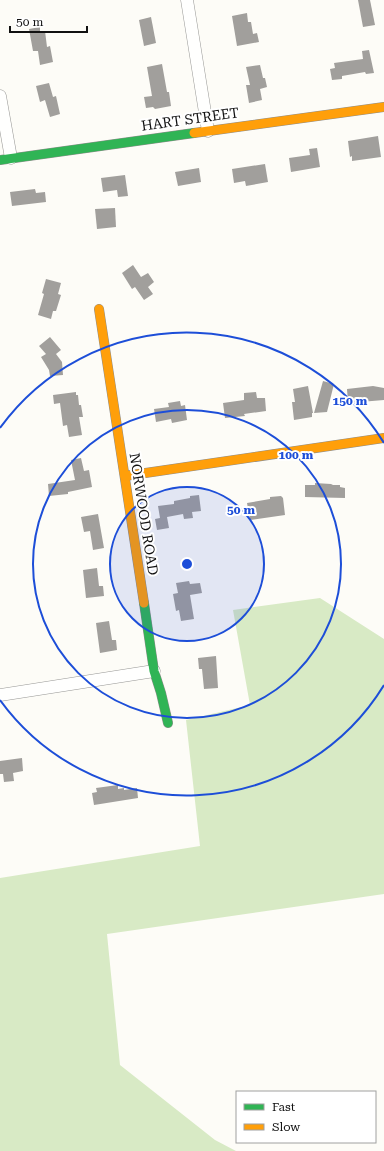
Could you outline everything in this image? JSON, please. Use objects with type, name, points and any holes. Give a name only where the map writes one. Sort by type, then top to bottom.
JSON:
[{"type":"street","points":[[187,0],[208,131]]},
{"type":"street","points":[[0,96],[5,159]]},
{"type":"street","name":"HART STREET","points":[[5,159],[384,107]]},
{"type":"street","name":"NORWOOD ROAD","points":[[98,309],[154,671],[162,693],[168,722]]},
{"type":"street","points":[[124,476],[384,438]]},
{"type":"street","points":[[0,695],[154,671]]},
{"type":"green space","points":[[320,598],[384,639],[384,894],[107,934],[120,1065],[215,1140],[236,1151],[0,1151],[0,878],[200,846],[186,720],[250,705],[233,610]]},
{"type":"building","points":[[358,0],[370,0],[375,25],[363,27]]},
{"type":"building","points":[[247,13],[248,22],[251,22],[253,34],[257,33],[259,42],[237,46],[232,16]]},
{"type":"building","points":[[151,17],[156,43],[144,46],[139,20]]},
{"type":"building","points":[[40,27],[40,32],[45,31],[47,47],[50,46],[53,62],[40,65],[38,51],[33,51],[29,29]]},
{"type":"building","points":[[369,50],[374,73],[366,74],[365,72],[342,76],[342,79],[332,80],[330,69],[335,68],[334,63],[363,59],[362,51]]},
{"type":"building","points":[[162,64],[171,106],[155,109],[153,107],[146,108],[144,97],[152,96],[147,67]]},
{"type":"building","points":[[260,65],[267,87],[260,89],[262,100],[249,103],[246,85],[250,85],[246,67]]},
{"type":"building","points":[[49,83],[53,97],[56,96],[60,114],[50,117],[45,100],[40,102],[36,86]]},
{"type":"building","points":[[378,136],[381,157],[352,161],[348,141]]},
{"type":"building","points":[[317,148],[320,167],[291,172],[289,158],[310,155],[309,149]]},
{"type":"building","points":[[265,164],[268,182],[246,186],[245,181],[234,183],[232,169]]},
{"type":"building","points":[[199,168],[201,182],[178,186],[175,172]]},
{"type":"building","points":[[125,175],[128,196],[118,197],[117,190],[103,192],[101,178]]},
{"type":"building","points":[[35,189],[36,193],[45,192],[46,202],[12,206],[10,192]]},
{"type":"building","points":[[115,208],[116,227],[97,229],[95,209]]},
{"type":"building","points":[[133,265],[141,277],[148,273],[154,282],[148,287],[153,294],[144,300],[135,287],[132,289],[122,273]]},
{"type":"building","points":[[46,279],[61,283],[58,294],[61,295],[56,311],[53,311],[51,319],[38,315],[44,294],[42,293]]},
{"type":"building","points":[[50,337],[61,350],[56,354],[62,362],[63,375],[50,376],[49,370],[41,357],[46,354],[39,346]]},
{"type":"building","points":[[323,381],[334,384],[327,412],[314,413]]},
{"type":"building","points":[[308,386],[313,413],[312,417],[294,420],[292,402],[295,402],[293,389]]},
{"type":"building","points":[[373,386],[384,388],[384,400],[348,403],[347,389]]},
{"type":"building","points":[[76,392],[76,395],[78,395],[79,405],[81,405],[83,417],[79,417],[82,435],[69,437],[67,425],[63,426],[60,403],[54,404],[53,395]]},
{"type":"building","points":[[256,392],[257,398],[265,398],[266,411],[244,414],[245,416],[225,418],[223,403],[244,400],[244,393]]},
{"type":"building","points":[[180,401],[181,406],[185,405],[187,420],[172,423],[171,419],[156,422],[154,409],[169,407],[168,403]]},
{"type":"building","points":[[81,458],[84,471],[89,470],[92,487],[68,492],[68,494],[49,496],[48,484],[75,480],[71,460]]},
{"type":"building","points":[[315,483],[340,485],[340,487],[345,488],[345,498],[305,497],[305,485],[315,485]]},
{"type":"building","points":[[199,495],[201,511],[192,512],[193,518],[184,519],[183,514],[167,517],[169,528],[157,530],[155,519],[160,518],[158,506],[174,504],[174,501]]},
{"type":"building","points":[[281,496],[283,498],[285,515],[250,520],[247,503],[270,499],[270,497]]},
{"type":"building","points":[[98,514],[104,548],[93,550],[90,531],[84,532],[81,517]]},
{"type":"building","points":[[97,568],[99,586],[103,586],[104,596],[86,598],[83,570]]},
{"type":"building","points":[[189,581],[190,584],[200,583],[202,593],[190,595],[194,619],[181,621],[179,610],[176,611],[173,594],[178,593],[176,583]]},
{"type":"building","points":[[109,621],[112,640],[116,640],[117,650],[100,653],[96,623]]},
{"type":"building","points":[[216,656],[218,688],[204,689],[202,669],[199,669],[198,658]]},
{"type":"building","points":[[22,758],[23,771],[13,773],[14,781],[4,782],[3,774],[0,774],[0,761]]},
{"type":"building","points":[[118,785],[118,789],[124,788],[124,790],[137,788],[138,798],[94,805],[92,793],[97,792],[96,788]]},
{"type":"traffic: fast","points":[[0,160],[194,133]]},
{"type":"traffic: fast","points":[[144,603],[154,671],[168,723]]},
{"type":"traffic: slow","points":[[194,133],[384,107]]},
{"type":"traffic: slow","points":[[99,309],[144,603]]},
{"type":"traffic: slow","points":[[125,476],[384,438]]}]
